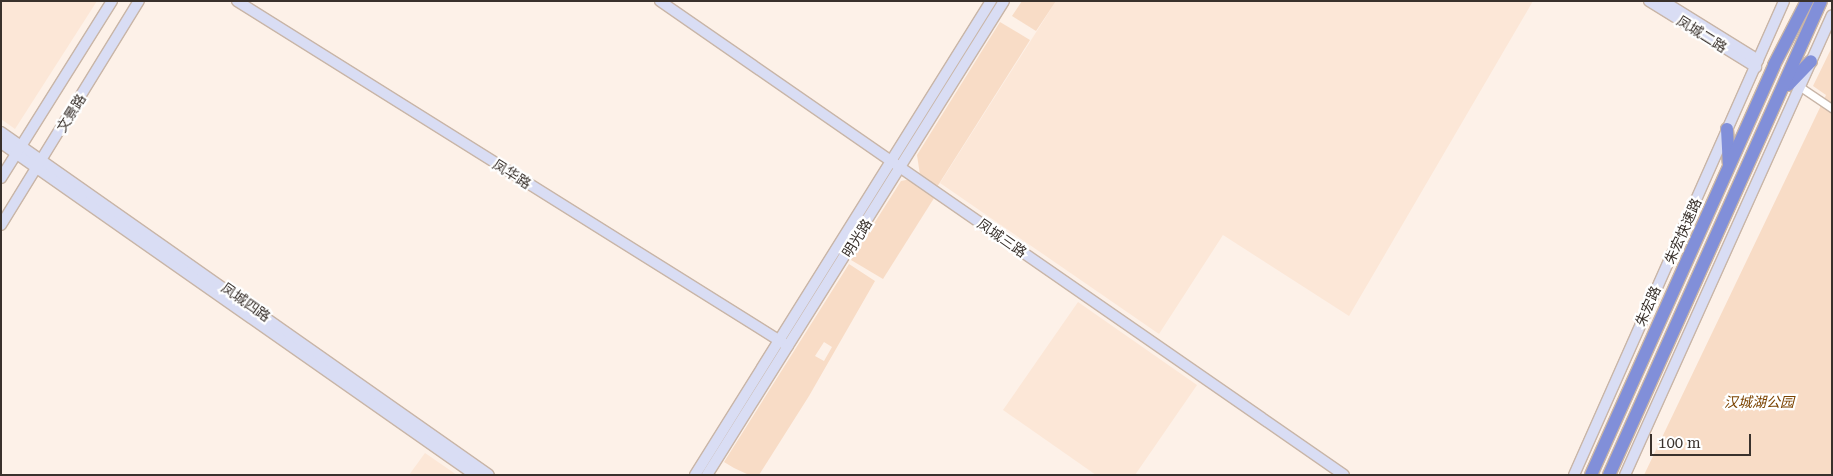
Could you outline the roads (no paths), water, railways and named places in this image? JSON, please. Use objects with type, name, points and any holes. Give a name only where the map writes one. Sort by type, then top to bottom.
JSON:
[{"type":"highway","name":"朱宏快速路","points":[[1591,475],[1729,165],[1806,1]]},
{"type":"highway","points":[[1609,475],[1821,1]]},
{"type":"highway","points":[[1781,92],[1811,60]]},
{"type":"highway","points":[[1727,128],[1729,165]]},
{"type":"main road","name":"文景路","points":[[1,178],[112,1]]},
{"type":"main road","name":"文景路","points":[[1,225],[139,1]]},
{"type":"main road","name":"凤华路","points":[[237,1],[788,346]]},
{"type":"main road","name":"凤城三路","points":[[660,1],[1344,475]]},
{"type":"main road","name":"明光路","points":[[695,475],[991,1]]},
{"type":"main road","name":"明光路","points":[[707,475],[1004,1]]},
{"type":"main road","name":"凤城二路","points":[[1649,1],[1757,63]]},
{"type":"main road","name":"凤城二路","points":[[1663,1],[1757,63]]},
{"type":"main road","name":"朱宏路","points":[[1574,475],[1784,1]]},
{"type":"main road","points":[[1625,475],[1832,15]]},
{"type":"main road","name":"凤城四路","points":[[1,132],[19,149],[489,475]]},
{"type":"main road","name":"凤城四路","points":[[1,142],[19,149]]},
{"type":"main road","name":"凤城四路","points":[[40,163],[475,475]]},
{"type":"street","points":[[1799,86],[1832,108]]},
{"type":"park label","name":"汉城湖公园","points":[[1759,402]]}]
